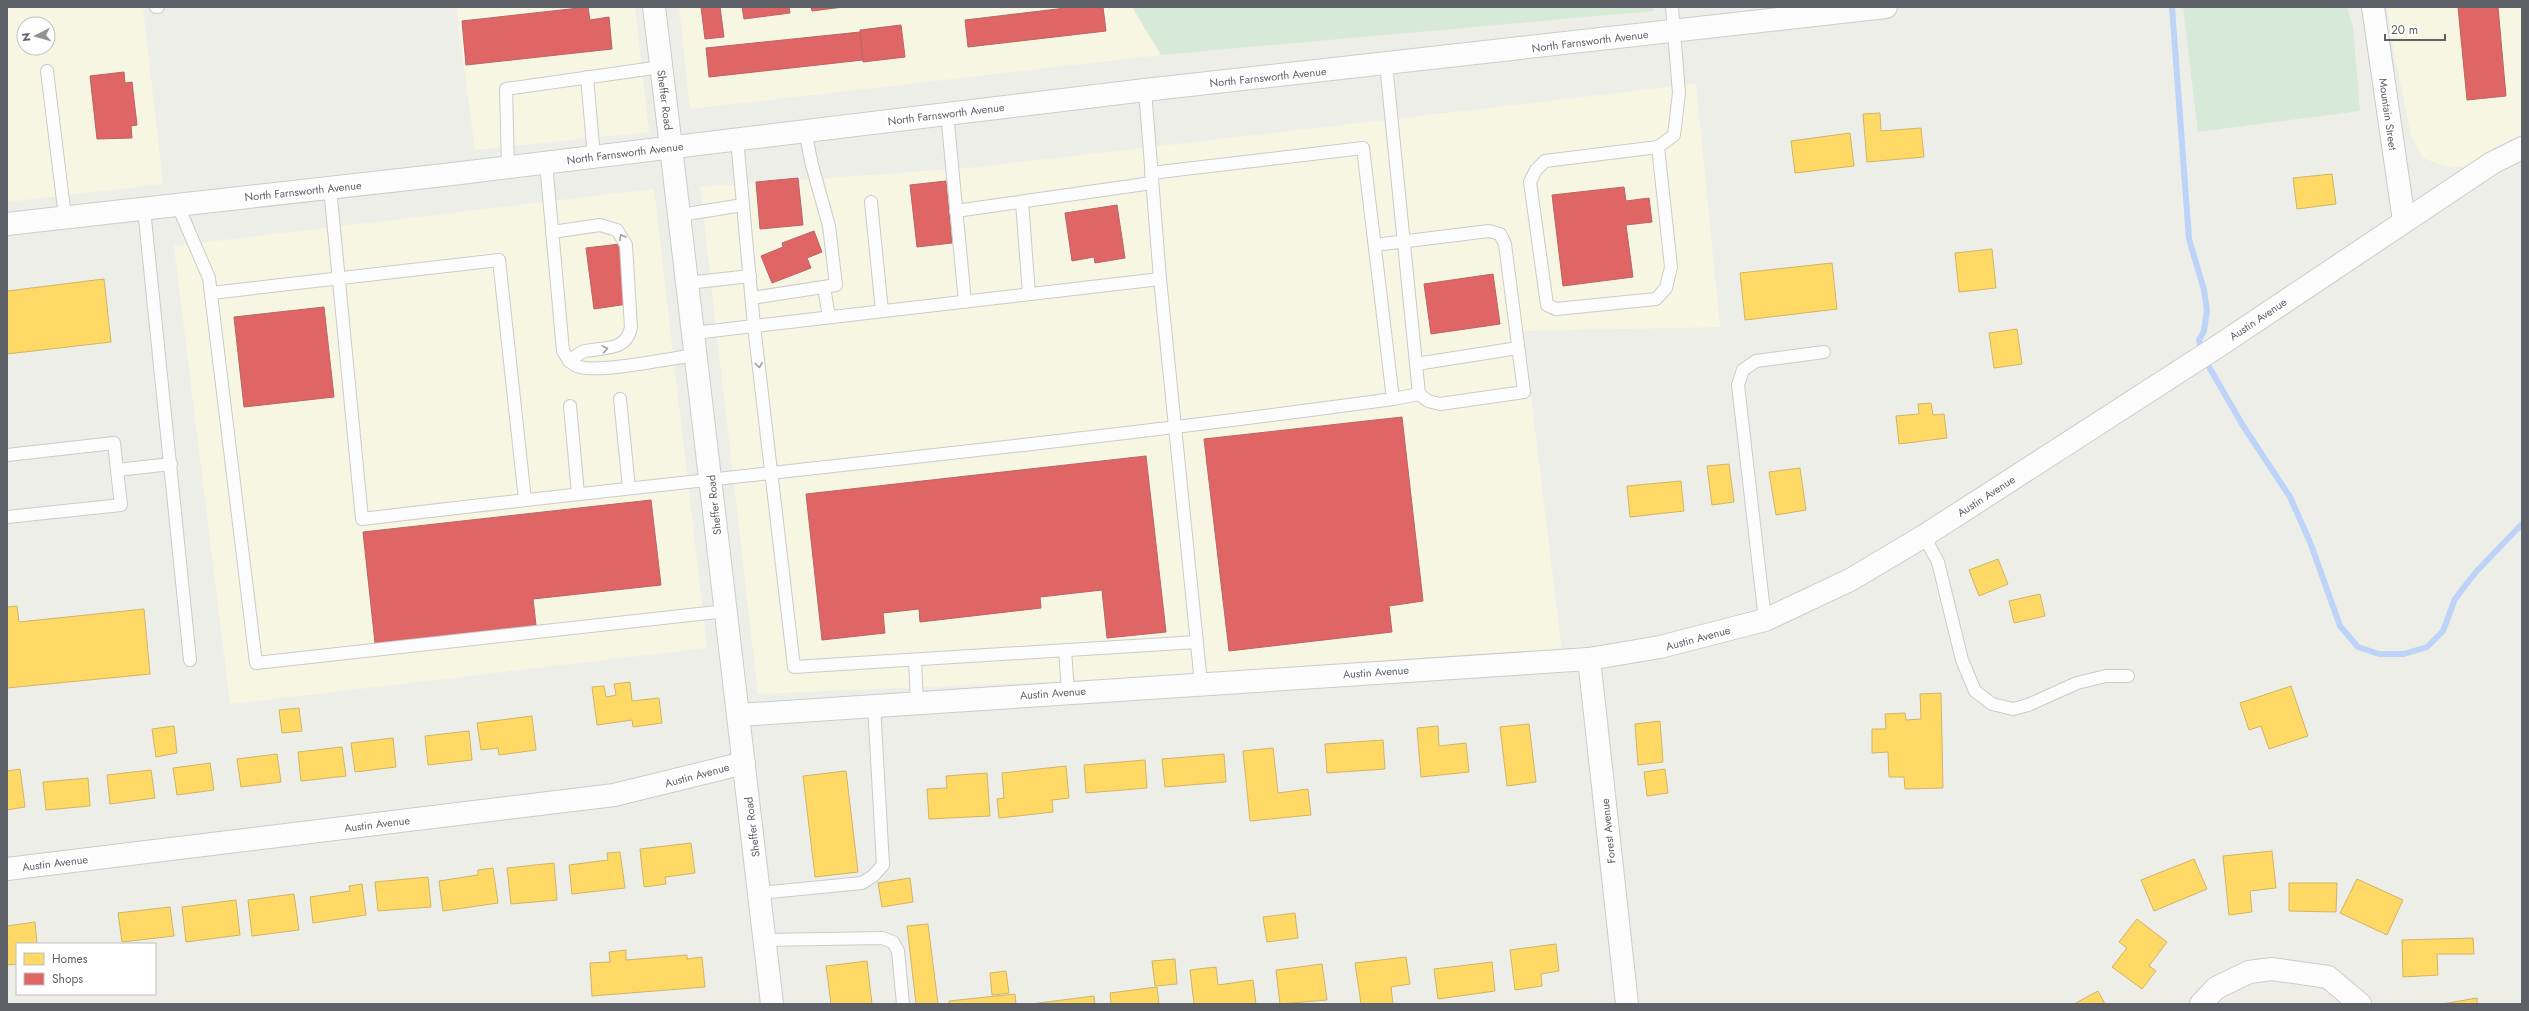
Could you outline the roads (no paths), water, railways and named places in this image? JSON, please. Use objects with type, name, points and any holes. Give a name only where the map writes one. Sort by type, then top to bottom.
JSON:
[{"type":"street","name":"Sheffer Road","points":[[654,7],[697,355],[772,1004]]},
{"type":"street","name":"North Farnsworth Avenue","points":[[7,224],[178,206],[546,163],[1145,90],[1886,7]]},
{"type":"street","name":"Mountain Street","points":[[2373,7],[2404,221]]},
{"type":"street","name":"Austin Avenue","points":[[739,715],[1201,683],[1589,659],[1660,647],[1765,620],[1850,580],[1924,536],[2220,345],[2492,163],[2522,148]]},
{"type":"street","name":"Forest Avenue","points":[[1589,659],[1627,1004]]},
{"type":"street","name":"Austin Avenue","points":[[7,869],[614,795],[744,763]]},
{"type":"street","points":[[2201,1004],[2216,988],[2249,972],[2272,969],[2328,977],[2360,1004]]},
{"type":"lane","points":[[1658,147],[1671,267],[1666,288],[1656,299],[1556,309],[1547,306],[1530,182],[1536,170],[1545,161],[1658,147],[1674,135],[1679,93],[1672,7]]},
{"type":"lane","points":[[1375,245],[1404,242],[1489,231],[1500,234],[1505,244],[1524,392],[1440,404],[1428,401],[1420,394],[1416,364],[1404,242],[1386,64]]},
{"type":"lane","points":[[508,167],[506,89],[661,67]]},
{"type":"lane","points":[[47,71],[65,217]]},
{"type":"lane","points":[[587,77],[594,157]]},
{"type":"lane","points":[[1145,90],[1160,279],[1201,683]]},
{"type":"lane","points":[[947,113],[965,302]]},
{"type":"lane","points":[[752,298],[836,285],[830,226],[812,165],[805,131]]},
{"type":"lane","points":[[738,139],[754,326],[794,667],[1197,642]]},
{"type":"lane","points":[[956,211],[1022,202],[1152,178],[1363,148],[1393,399]]},
{"type":"lane","points":[[546,163],[562,351],[569,361],[580,367],[597,368],[697,355]]},
{"type":"lane","points":[[330,188],[362,519],[772,471],[1175,429],[1420,394]]},
{"type":"lane","points":[[871,202],[882,311]]},
{"type":"lane","points":[[1022,202],[1029,294]]},
{"type":"lane","points":[[680,215],[743,205]]},
{"type":"lane","points":[[178,206],[209,278],[256,663],[726,611]]},
{"type":"lane","points":[[144,209],[190,660]]},
{"type":"lane","points":[[552,232],[600,225],[617,230],[626,245],[631,327],[630,336],[623,343],[606,350],[584,351],[569,361]]},
{"type":"lane","points":[[211,294],[499,260],[524,500]]},
{"type":"lane","points":[[688,283],[750,276]]},
{"type":"lane","points":[[694,333],[1160,279]]},
{"type":"lane","points":[[824,287],[829,318]]},
{"type":"lane","points":[[1416,364],[1518,348]]},
{"type":"lane","points":[[1765,620],[1738,385],[1743,370],[1756,361],[1824,352]]},
{"type":"lane","points":[[620,399],[629,488]]},
{"type":"lane","points":[[570,406],[578,494]]},
{"type":"lane","points":[[7,454],[114,443],[121,505],[7,517]]},
{"type":"lane","points":[[117,470],[170,464]]},
{"type":"lane","points":[[1924,536],[1938,562],[1962,660],[1975,691],[1992,704],[2013,708],[2028,705],[2077,683],[2106,676],[2128,676]]},
{"type":"lane","points":[[1065,650],[1068,692]]},
{"type":"lane","points":[[915,660],[918,702]]},
{"type":"lane","points":[[759,893],[862,883],[873,876],[883,865],[874,705]]},
{"type":"lane","points":[[765,940],[882,938],[893,942],[898,952],[903,1004]]},
{"type":"waterway","points":[[2172,7],[2189,239],[2204,290],[2207,310],[2204,331],[2199,340],[2202,351]]},
{"type":"waterway","points":[[2205,360],[2242,424],[2290,497],[2310,542],[2340,626],[2358,647],[2379,654],[2404,654],[2427,647],[2443,631],[2455,599],[2475,573],[2522,524]]}]
